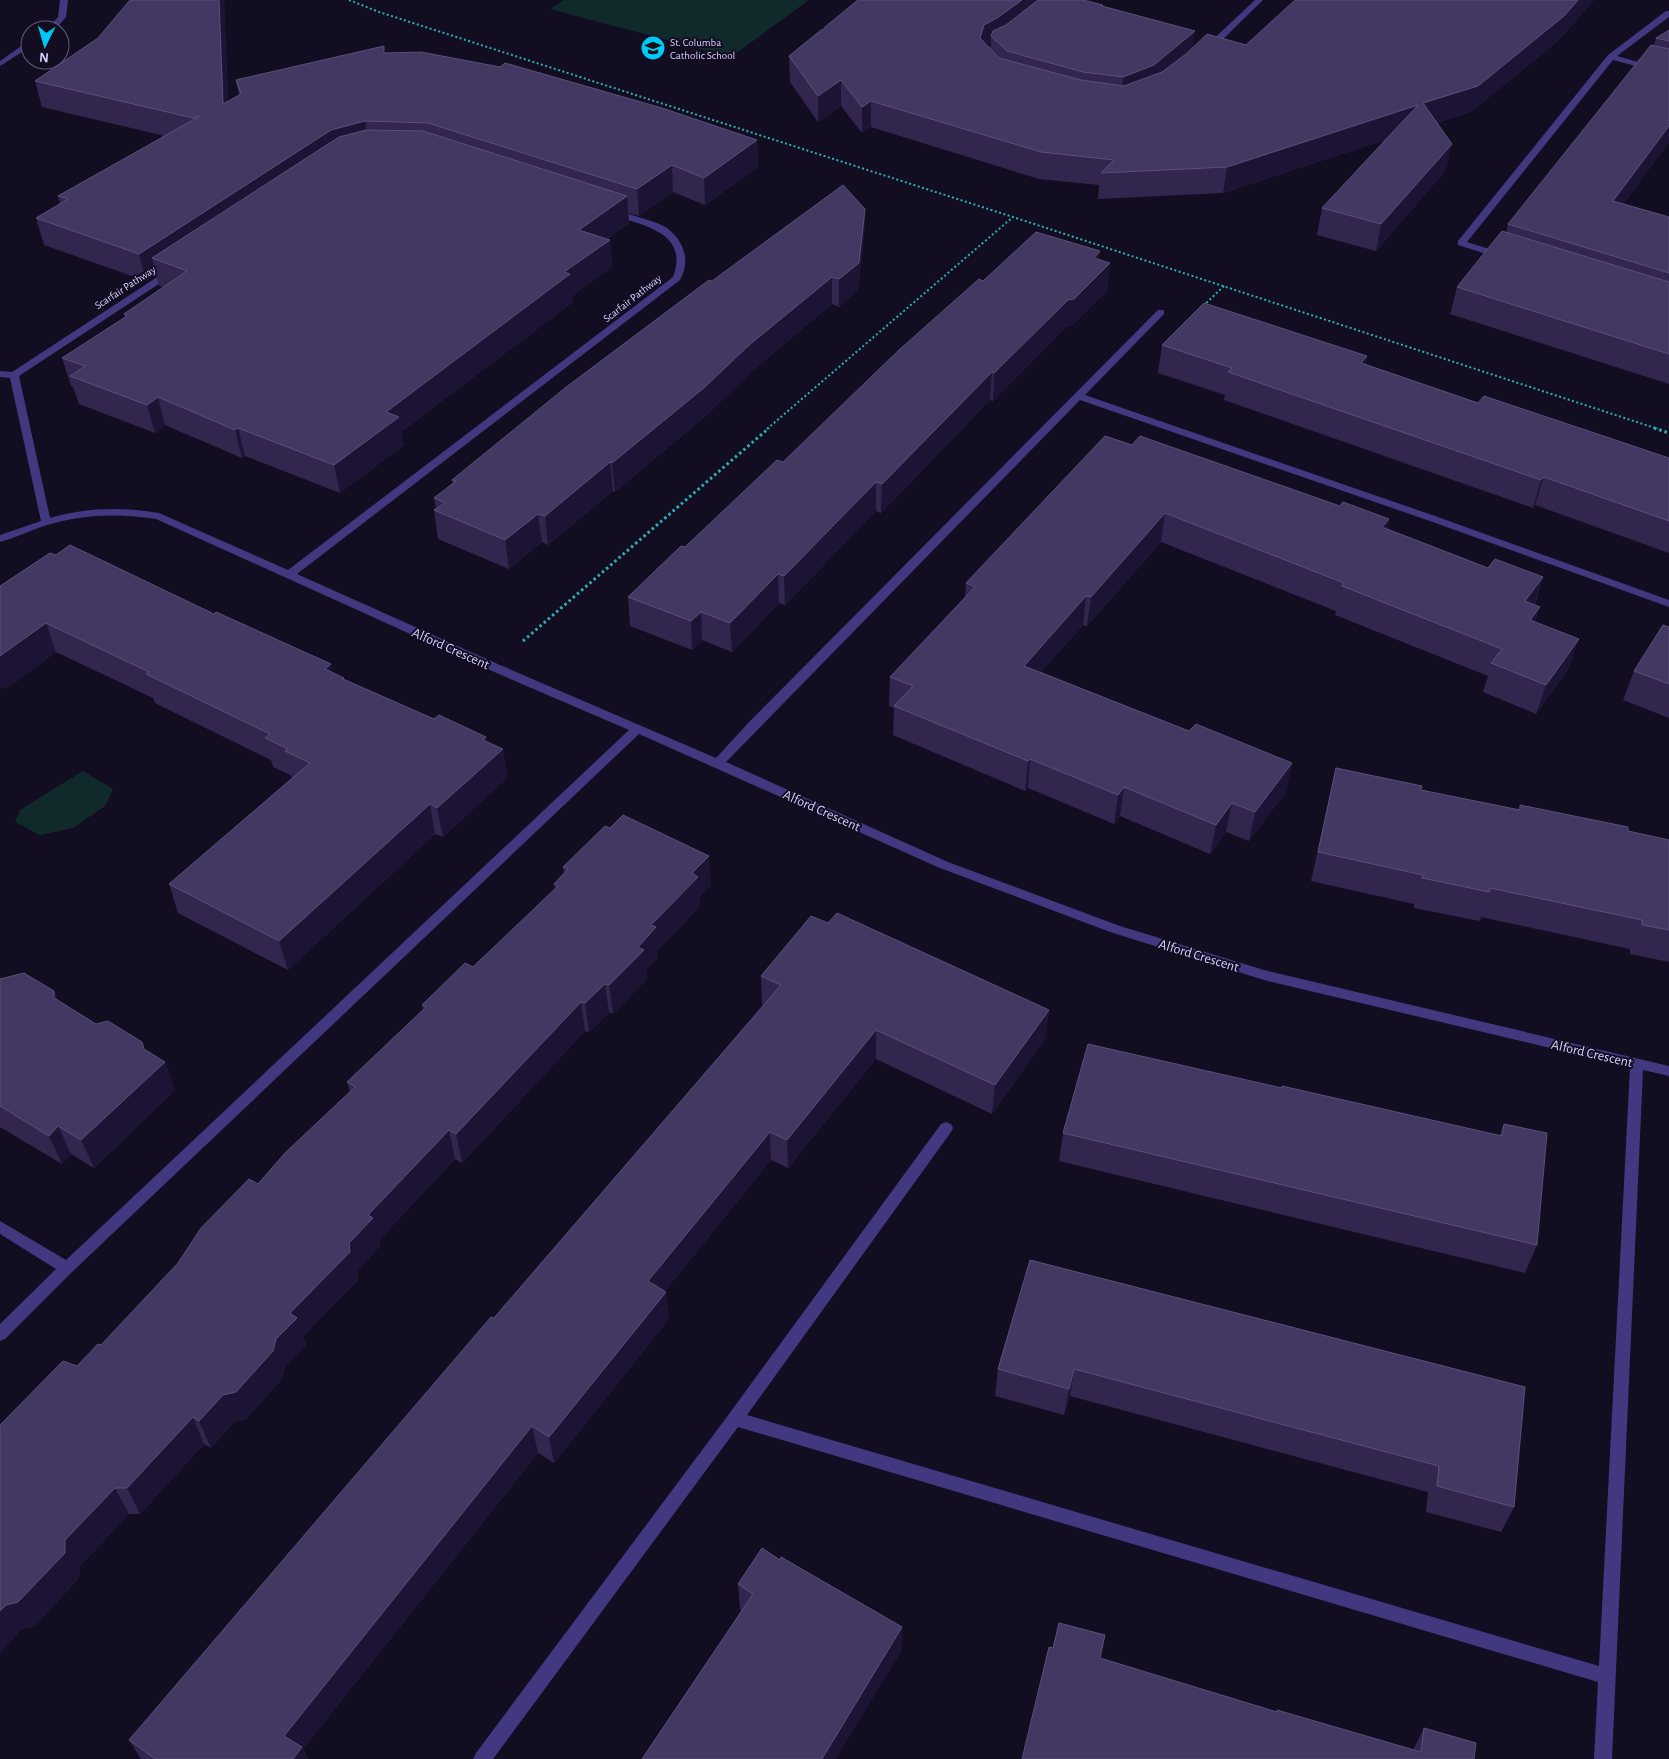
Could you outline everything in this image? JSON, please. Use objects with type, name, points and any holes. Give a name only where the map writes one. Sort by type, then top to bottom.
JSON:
[{"type":"street","points":[[60,20],[65,10],[64,0]]},
{"type":"street","points":[[1199,57],[1259,0]]},
{"type":"street","points":[[1508,258],[1461,243],[1611,57],[1669,13]]},
{"type":"street","points":[[0,64],[20,51]]},
{"type":"street","points":[[1611,57],[1669,73]]},
{"type":"street","name":"Scarfair Pathway","points":[[289,575],[677,278],[682,265],[681,254],[663,229],[606,210]]},
{"type":"street","name":"Scarfair Pathway","points":[[14,375],[177,268]]},
{"type":"street","points":[[718,764],[754,724],[1161,312]]},
{"type":"street","points":[[0,374],[14,375],[46,521]]},
{"type":"street","points":[[1078,396],[1431,518],[1669,604]]},
{"type":"street","name":"Alford Crescent","points":[[0,539],[46,521],[69,515],[109,510],[159,516],[496,668],[944,865],[1115,929],[1264,975],[1669,1071]]},
{"type":"street","points":[[0,1334],[66,1268],[636,729]]},
{"type":"street","points":[[1603,1759],[1637,1064]]},
{"type":"street","points":[[482,1759],[734,1420],[946,1128]]},
{"type":"street","points":[[0,1227],[66,1268]]},
{"type":"street","points":[[734,1420],[1606,1676]]},
{"type":"path","points":[[349,0],[378,12],[1013,217],[1669,433]]},
{"type":"path","points":[[496,668],[535,630],[1013,217]]},
{"type":"green space","points":[[564,0],[809,0],[731,57],[550,9]]},
{"type":"green space","points":[[83,771],[113,789],[105,806],[73,828],[40,835],[15,822],[20,810]]},
{"type":"building","points":[[130,0],[219,0],[223,104],[241,94],[236,80],[384,46],[384,53],[421,52],[500,67],[505,63],[662,108],[757,140],[704,178],[672,165],[637,189],[428,123],[365,121],[331,130],[139,254],[36,218],[68,199],[58,196],[200,116],[193,118],[35,81],[51,70],[70,70],[70,57],[98,38]]},
{"type":"building","points":[[858,0],[1022,0],[984,25],[980,38],[999,58],[1081,80],[1124,86],[1162,72],[1186,54],[1207,34],[1246,45],[1295,0],[1578,0],[1564,16],[1478,86],[1423,103],[1452,144],[1381,224],[1322,208],[1418,105],[1227,167],[1101,173],[1114,160],[1041,152],[871,101],[862,107],[841,80],[818,96],[789,56]]},
{"type":"building","points":[[1038,0],[1083,0],[1195,31],[1154,65],[1123,77],[1083,72],[1007,51],[991,36],[993,31],[1006,25]]},
{"type":"building","points":[[1669,30],[1669,41],[1656,38]]},
{"type":"building","points":[[1651,45],[1669,49],[1669,126],[1613,201],[1669,217],[1669,273],[1508,224]]},
{"type":"building","points":[[366,130],[423,131],[627,196],[579,230],[610,240],[564,272],[570,274],[386,412],[399,417],[334,465],[238,428],[235,430],[158,397],[147,405],[70,376],[85,366],[62,358],[127,316],[124,314],[187,271],[152,258],[339,137]]},
{"type":"building","points":[[843,185],[865,209],[859,263],[839,279],[832,277],[748,346],[705,387],[612,463],[610,462],[545,516],[538,514],[505,540],[434,510],[445,503],[434,498],[456,481],[452,480],[565,388],[709,280],[712,281]]},
{"type":"building","points":[[1502,231],[1669,282],[1669,354],[1457,287]]},
{"type":"building","points":[[1036,232],[1100,251],[1094,258],[1110,263],[1074,299],[1068,300],[994,373],[992,372],[882,484],[876,482],[784,576],[778,574],[730,623],[701,612],[691,621],[628,597],[681,546],[685,547],[777,460],[783,462],[899,350],[979,279],[983,281]]},
{"type":"building","points":[[1204,303],[1367,356],[1361,363],[1478,403],[1484,396],[1669,458],[1669,521],[1544,477],[1541,480],[1228,372],[1232,368],[1162,345]]},
{"type":"building","points":[[1105,436],[1132,445],[1140,436],[1340,506],[1343,502],[1389,519],[1382,527],[1488,568],[1495,559],[1543,577],[1525,601],[1540,607],[1530,620],[1579,639],[1546,685],[1491,663],[1502,649],[1342,586],[1344,583],[1165,513],[1091,597],[1086,596],[1024,666],[1189,731],[1196,724],[1292,763],[1255,812],[1232,803],[1216,825],[1124,787],[1118,795],[1030,759],[1028,761],[894,706],[913,686],[890,677],[975,587],[966,583]]},
{"type":"building","points":[[70,545],[214,614],[216,612],[331,664],[325,669],[343,679],[434,719],[439,715],[486,737],[483,740],[503,749],[437,808],[430,804],[279,941],[169,884],[310,763],[285,751],[288,749],[265,738],[270,734],[146,674],[149,672],[46,623],[0,656],[0,586],[50,553],[56,555]]},
{"type":"building","points":[[1663,625],[1669,627],[1669,684],[1634,671]]},
{"type":"building","points":[[1336,768],[1422,786],[1421,790],[1520,810],[1520,805],[1628,827],[1628,831],[1669,840],[1669,930],[1642,925],[1642,920],[1490,888],[1489,892],[1422,878],[1423,875],[1318,852]]},
{"type":"building","points":[[623,815],[709,856],[692,873],[698,877],[651,925],[656,927],[638,947],[644,950],[609,985],[605,984],[585,1003],[581,1002],[456,1134],[449,1130],[368,1215],[373,1218],[349,1243],[350,1252],[290,1313],[297,1318],[276,1339],[273,1351],[236,1392],[223,1395],[199,1421],[193,1417],[127,1488],[115,1488],[65,1540],[65,1553],[18,1602],[6,1605],[0,1611],[0,1425],[63,1361],[77,1366],[98,1344],[101,1345],[178,1263],[201,1228],[249,1179],[258,1184],[285,1153],[355,1087],[347,1082],[426,1007],[422,1005],[465,963],[473,967],[558,886],[554,884],[568,869],[563,867],[605,826],[610,828]]},
{"type":"building","points":[[837,913],[1049,1010],[995,1085],[876,1030],[787,1140],[770,1132],[648,1281],[666,1292],[549,1437],[532,1426],[284,1736],[302,1747],[293,1759],[155,1759],[129,1740],[491,1317],[494,1318],[781,985],[761,976],[811,916],[828,923]]},
{"type":"building","points":[[24,973],[54,991],[54,998],[96,1024],[108,1021],[142,1042],[144,1049],[165,1062],[81,1140],[58,1126],[49,1136],[0,1106],[0,979]]},
{"type":"building","points":[[1088,1044],[1502,1136],[1504,1124],[1547,1133],[1537,1245],[1063,1133]]},
{"type":"building","points":[[1030,1260],[1525,1387],[1514,1507],[1437,1486],[1439,1466],[1074,1369],[1069,1389],[998,1369]]},
{"type":"building","points":[[762,1548],[780,1560],[781,1557],[902,1627],[822,1759],[642,1759],[753,1594],[738,1584]]},
{"type":"building","points":[[1059,1623],[1105,1635],[1100,1658],[1277,1712],[1277,1710],[1421,1752],[1424,1728],[1476,1743],[1474,1759],[1022,1759],[1049,1647],[1053,1648]]},
{"type":"place","name":"St. Columba Catholic School","points":[[653,48]]}]
